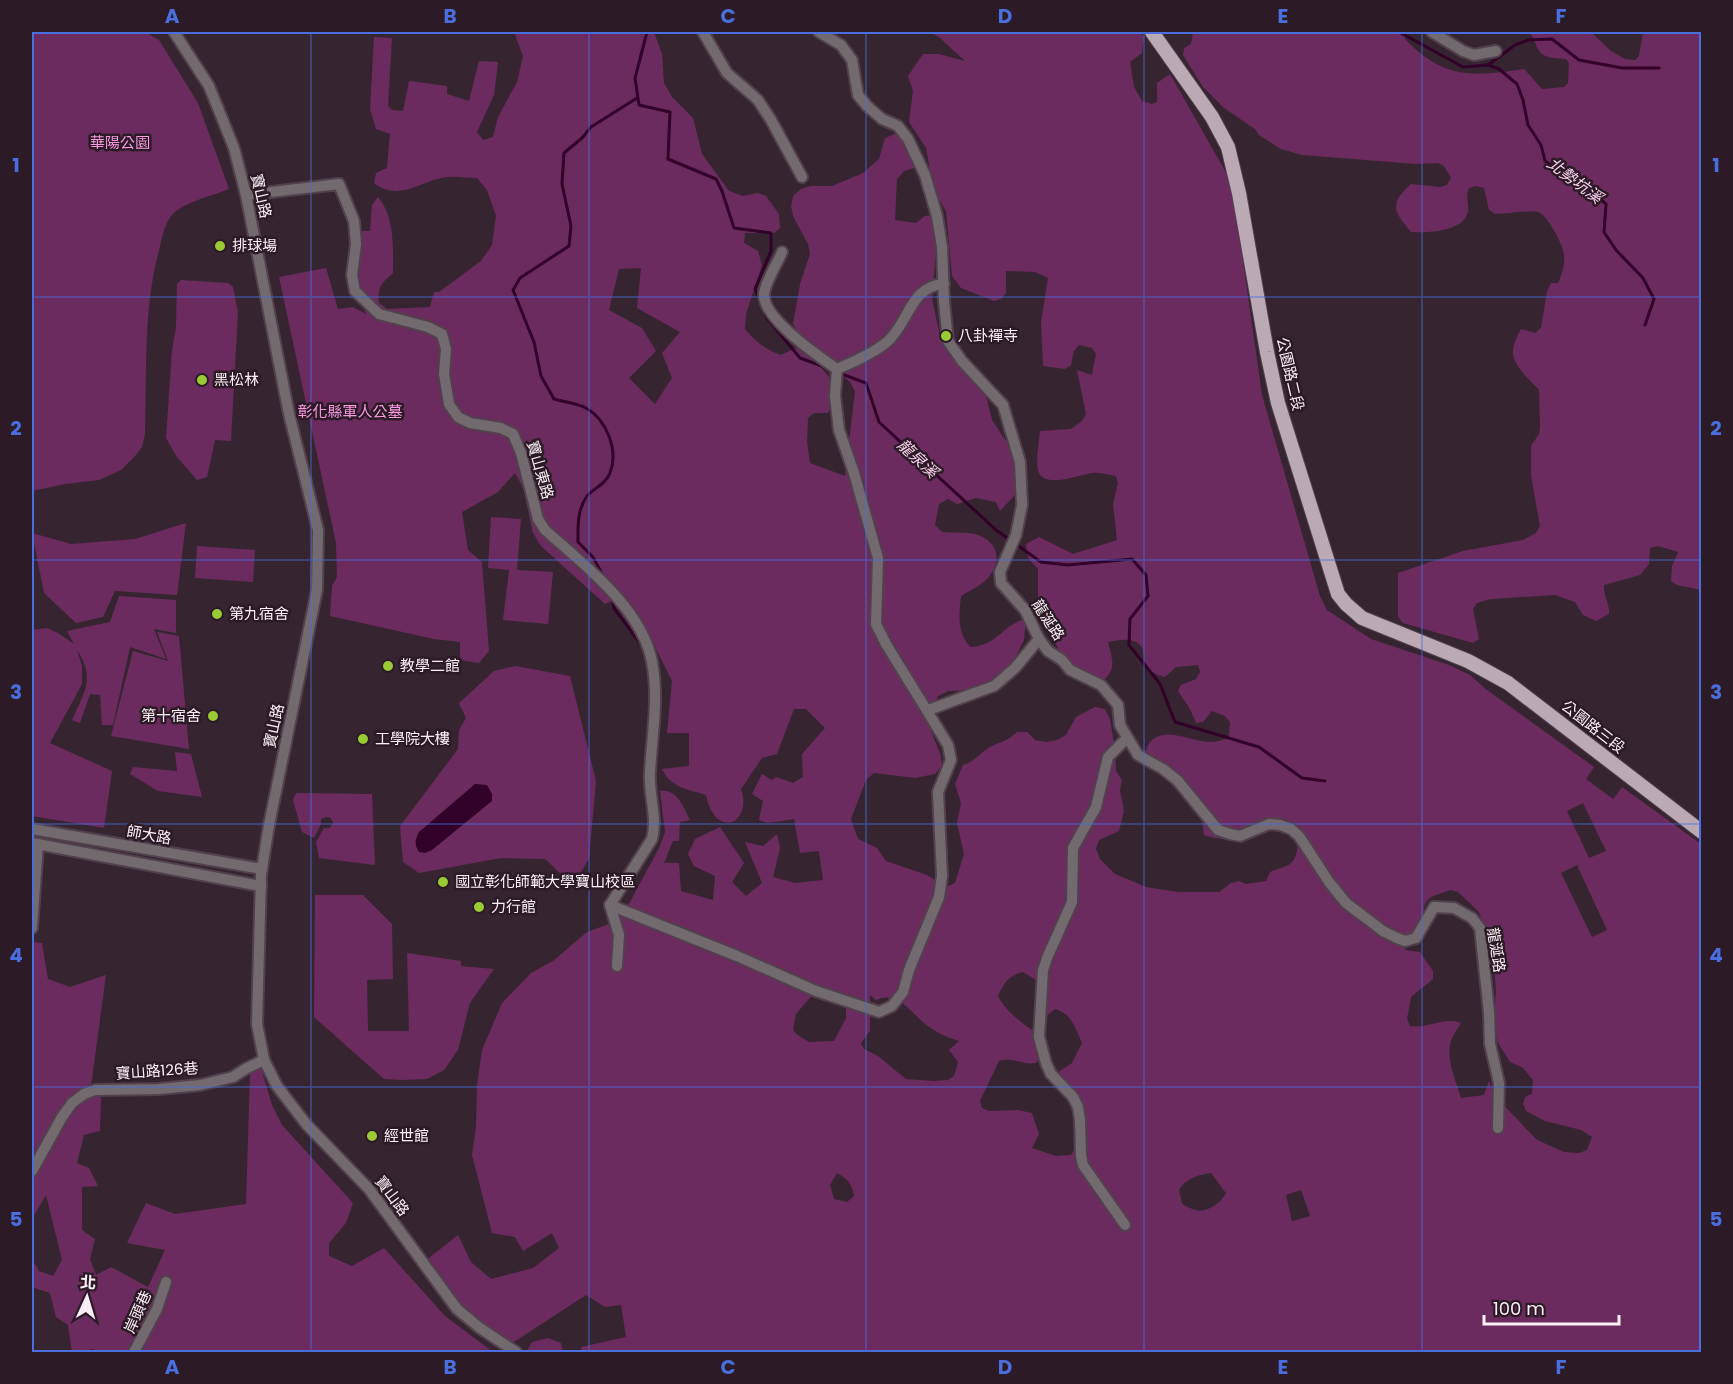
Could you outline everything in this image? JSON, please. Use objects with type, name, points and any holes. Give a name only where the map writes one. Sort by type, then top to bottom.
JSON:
[{"type":"main road","name":"公園路二段","points":[[1152,32],[1212,117],[1228,147],[1239,193],[1278,403],[1338,594],[1362,618],[1468,661]]},
{"type":"main road","name":"公園路三段","points":[[1468,661],[1508,682],[1698,829]]},
{"type":"street","name":"寶山路","points":[[174,32],[209,86],[234,148],[246,195],[290,414],[318,530],[317,590],[262,869],[257,1024],[264,1060],[277,1086],[306,1125],[369,1189],[457,1309],[516,1353]]},
{"type":"street","points":[[703,32],[727,73],[758,100],[802,177]]},
{"type":"street","name":"龍涎路","points":[[819,32],[841,45],[852,60],[858,95],[867,106],[882,119],[898,126],[908,139],[925,175],[937,216],[942,247],[948,341],[962,361],[1003,405],[1020,462],[1022,505],[1016,535],[1000,572],[1001,584],[1025,610],[1039,639],[1048,651],[1062,660],[1070,670],[1101,685],[1118,705],[1120,725],[1138,754],[1177,780],[1218,830],[1240,836],[1269,824],[1290,829],[1299,836],[1329,882],[1346,903],[1383,931],[1405,941],[1416,938],[1434,907],[1454,908],[1472,918],[1480,928],[1482,941],[1490,1044],[1498,1083],[1498,1128]]},
{"type":"street","points":[[1432,32],[1474,55],[1496,51]]},
{"type":"street","name":"寶山東路","points":[[246,195],[339,184],[354,221],[356,244],[352,274],[355,291],[379,314],[428,327],[442,334],[446,349],[444,374],[449,404],[458,417],[470,423],[501,428],[513,434],[521,453],[538,519],[545,530],[603,583],[630,615],[646,639],[652,663],[655,693],[649,776],[655,828],[652,839],[610,906]]},
{"type":"street","points":[[783,252],[764,292],[765,303],[784,328],[837,369]]},
{"type":"street","points":[[837,369],[862,358],[888,340],[905,319],[913,300],[926,290],[944,284]]},
{"type":"street","points":[[610,906],[816,991],[879,1012],[892,1006],[903,992],[909,970],[939,897],[942,876],[938,792],[951,760],[948,745],[876,624],[878,558],[854,473],[839,430],[835,396],[837,369]]},
{"type":"street","points":[[928,710],[994,686],[1015,668],[1039,639]]},
{"type":"street","points":[[1125,1225],[1083,1166],[1078,1107],[1073,1097],[1051,1074],[1039,1037],[1043,970],[1072,902],[1073,848],[1096,807],[1108,757],[1127,738]]},
{"type":"street","name":"師大路","points":[[32,829],[262,869]]},
{"type":"street","points":[[32,928],[35,844],[261,886]]},
{"type":"street","points":[[610,906],[619,935],[617,966]]},
{"type":"street","name":"寶山路126巷","points":[[32,1171],[62,1117],[72,1103],[84,1094],[94,1090],[159,1089],[200,1085],[233,1077],[264,1060]]},
{"type":"street","name":"岸頭巷","points":[[134,1353],[157,1309],[166,1282]]},
{"type":"green space","name":"華陽公園","points":[[32,32],[147,32],[159,40],[198,103],[229,189],[176,211],[164,231],[155,269],[148,316],[145,434],[142,447],[121,470],[99,480],[32,491]]},
{"type":"green space","name":"彰化縣軍人公墓","points":[[514,32],[654,32],[662,54],[664,83],[672,97],[693,118],[702,154],[729,191],[743,196],[758,193],[766,196],[779,214],[780,228],[774,233],[745,233],[744,243],[758,251],[762,265],[746,314],[745,329],[761,345],[781,355],[795,348],[819,366],[830,378],[835,392],[828,413],[814,413],[808,418],[807,441],[810,463],[845,476],[855,391],[850,382],[826,362],[815,346],[798,333],[793,324],[800,284],[810,254],[808,244],[793,216],[791,206],[793,196],[801,189],[811,186],[832,186],[863,173],[879,159],[885,138],[895,134],[909,148],[914,168],[904,171],[897,179],[895,220],[916,223],[925,216],[935,215],[938,225],[932,299],[941,340],[953,358],[976,381],[987,399],[992,420],[1016,456],[1021,477],[1014,496],[1000,511],[996,502],[976,498],[957,504],[948,499],[939,504],[935,525],[942,532],[971,533],[983,537],[989,541],[996,552],[996,564],[988,578],[961,596],[961,629],[970,647],[987,643],[1011,625],[1026,619],[1024,640],[1015,658],[1015,669],[979,690],[948,691],[938,696],[930,715],[929,726],[941,756],[942,766],[935,774],[915,778],[874,773],[866,780],[851,819],[858,839],[877,848],[886,861],[927,875],[946,887],[955,883],[964,854],[957,823],[961,803],[955,784],[963,765],[991,746],[1009,739],[1017,732],[1027,732],[1035,740],[1046,742],[1057,740],[1066,735],[1076,717],[1095,707],[1105,709],[1110,719],[1116,771],[1122,780],[1120,790],[1124,811],[1119,831],[1099,840],[1096,849],[1100,859],[1115,874],[1146,887],[1178,892],[1219,892],[1231,883],[1239,881],[1246,884],[1266,881],[1270,872],[1287,866],[1293,861],[1298,844],[1286,833],[1271,828],[1256,829],[1229,839],[1204,835],[1202,821],[1185,797],[1161,770],[1144,756],[1149,743],[1158,736],[1177,735],[1209,742],[1220,741],[1229,736],[1230,722],[1225,716],[1212,711],[1203,722],[1196,723],[1178,691],[1181,685],[1196,679],[1200,672],[1198,665],[1176,667],[1165,677],[1146,668],[1139,644],[1131,640],[1112,641],[1108,642],[1112,668],[1101,682],[1087,679],[1060,654],[1038,599],[1038,569],[1028,558],[1026,544],[1039,537],[1073,554],[1117,540],[1113,504],[1118,483],[1116,476],[1095,473],[1048,480],[1039,473],[1037,464],[1040,431],[1071,429],[1082,421],[1086,414],[1077,370],[1092,375],[1096,354],[1092,348],[1079,345],[1074,351],[1071,365],[1065,369],[1043,366],[1041,322],[1048,278],[1035,272],[1006,271],[1006,293],[1001,299],[994,301],[961,288],[952,276],[946,211],[934,191],[926,148],[909,122],[913,91],[908,76],[923,54],[939,54],[965,61],[939,37],[929,32],[1141,32],[1144,38],[1142,53],[1130,62],[1134,87],[1142,101],[1152,104],[1157,102],[1157,83],[1170,74],[1228,176],[1233,191],[1262,395],[1320,596],[1327,610],[1371,639],[1449,665],[1470,675],[1487,690],[1594,767],[1586,779],[1613,799],[1622,787],[1701,844],[1701,1352],[582,1352],[581,1347],[626,1337],[621,1305],[605,1307],[586,1295],[514,1342],[499,1339],[461,1308],[425,1261],[458,1235],[471,1262],[491,1279],[533,1268],[559,1248],[552,1233],[523,1251],[515,1237],[492,1233],[472,1155],[482,1050],[502,1003],[531,973],[553,961],[587,932],[612,923],[624,913],[660,846],[665,832],[660,791],[676,796],[690,820],[680,822],[679,841],[673,841],[664,863],[679,863],[681,891],[713,900],[715,876],[694,866],[688,854],[695,839],[720,827],[744,863],[732,882],[746,896],[762,883],[745,842],[763,846],[777,834],[780,848],[773,877],[795,883],[823,880],[819,851],[800,853],[794,819],[768,823],[759,820],[763,801],[752,794],[762,774],[772,780],[776,777],[793,783],[803,777],[802,754],[825,728],[806,709],[794,709],[777,754],[762,758],[741,789],[742,811],[738,818],[731,822],[724,822],[717,818],[706,795],[681,787],[670,780],[662,769],[689,766],[689,733],[667,733],[672,681],[640,616],[617,599],[605,604],[541,546],[533,533],[523,487],[515,473],[498,492],[462,512],[468,550],[482,562],[489,651],[479,663],[460,660],[460,642],[434,639],[330,616],[332,586],[337,577],[336,543],[279,277],[326,268],[338,309],[353,307],[366,314],[359,294],[358,237],[359,231],[370,231],[372,205],[378,197],[388,214],[393,243],[393,273],[383,282],[379,293],[379,303],[387,309],[430,307],[434,292],[439,292],[481,261],[492,245],[496,216],[487,190],[477,178],[448,177],[393,191],[374,183],[376,173],[387,168],[390,134],[376,129],[370,109],[374,37],[392,38],[388,106],[392,110],[403,111],[409,81],[447,86],[447,94],[469,101],[479,61],[498,62],[494,95],[477,132],[483,140],[493,137],[498,117],[517,82],[523,56]],"holes":[[[641,268],[637,308],[680,332],[662,353],[672,378],[655,404],[629,378],[656,351],[642,328],[609,310],[619,269]],[[1583,803],[1606,851],[1589,858],[1567,811]],[[1577,865],[1607,930],[1592,937],[1561,873]],[[1451,890],[1458,892],[1479,912],[1493,955],[1496,991],[1494,1021],[1498,1043],[1510,1062],[1523,1068],[1533,1080],[1532,1094],[1525,1097],[1523,1104],[1526,1111],[1545,1121],[1581,1130],[1592,1137],[1587,1150],[1579,1153],[1564,1152],[1537,1140],[1494,1095],[1489,1081],[1484,1095],[1461,1098],[1452,1072],[1449,1051],[1452,1039],[1461,1023],[1449,1021],[1410,1026],[1407,1019],[1411,997],[1433,979],[1433,971],[1420,952],[1405,950],[1407,940],[1422,926],[1425,904],[1430,898]],[[1023,972],[1036,980],[1036,1017],[1044,1018],[1055,1009],[1061,1011],[1072,1022],[1082,1043],[1072,1063],[1054,1075],[1080,1121],[1082,1136],[1071,1155],[1056,1156],[1032,1148],[1039,1134],[1032,1113],[1018,1110],[989,1111],[982,1108],[980,1101],[999,1061],[1036,1063],[1040,1057],[1040,1035],[1011,1013],[998,996],[1004,984],[1014,975]],[[813,994],[834,994],[834,1003],[846,1008],[846,1018],[834,1041],[809,1042],[796,1034],[793,1029],[796,1014]],[[870,995],[876,1000],[890,998],[903,1003],[932,1029],[959,1041],[949,1050],[958,1062],[954,1076],[948,1080],[906,1079],[878,1056],[864,1049],[861,1043],[870,1031]],[[837,1173],[849,1182],[854,1196],[847,1202],[834,1199],[830,1185]],[[1211,1173],[1226,1193],[1217,1204],[1200,1211],[1182,1204],[1179,1190],[1185,1183],[1197,1176]],[[1301,1190],[1310,1216],[1292,1221],[1286,1195]]]},
{"type":"green space","points":[[1193,32],[1405,32],[1405,39],[1419,52],[1432,62],[1446,68],[1474,74],[1524,69],[1542,89],[1564,87],[1568,83],[1569,63],[1566,59],[1544,55],[1539,51],[1528,32],[1591,32],[1611,51],[1625,59],[1635,60],[1639,56],[1643,32],[1701,32],[1701,590],[1677,585],[1671,581],[1672,566],[1678,552],[1658,546],[1650,548],[1649,564],[1640,575],[1604,585],[1609,614],[1596,621],[1583,615],[1575,602],[1555,595],[1491,599],[1477,603],[1473,609],[1479,639],[1473,643],[1403,623],[1398,617],[1398,573],[1463,551],[1523,540],[1536,533],[1540,526],[1531,476],[1531,446],[1539,434],[1540,427],[1539,390],[1519,367],[1513,351],[1521,329],[1535,333],[1541,328],[1547,291],[1551,283],[1558,283],[1563,269],[1564,255],[1561,245],[1542,214],[1529,211],[1495,214],[1489,210],[1484,188],[1476,186],[1469,188],[1468,212],[1459,224],[1444,230],[1411,232],[1397,213],[1396,203],[1399,197],[1411,184],[1440,187],[1447,185],[1451,178],[1444,166],[1438,163],[1416,164],[1302,155],[1281,149],[1224,108],[1203,87],[1183,55],[1184,48],[1191,44]]},
{"type":"green space","name":"黑松林","points":[[181,280],[228,283],[233,287],[238,312],[231,441],[215,440],[207,477],[197,480],[177,457],[166,438],[172,350],[176,327],[177,284]]},
{"type":"green space","points":[[491,517],[521,519],[517,570],[553,572],[548,624],[503,620],[509,570],[488,568]]},
{"type":"green space","points":[[186,523],[177,595],[115,591],[103,617],[76,623],[44,593],[32,533],[71,544],[135,539]]},
{"type":"green space","points":[[197,546],[255,550],[253,582],[195,578]]},
{"type":"green space","points":[[119,596],[176,600],[176,633],[154,629],[166,659],[130,647],[113,725],[102,725],[100,695],[90,694],[80,723],[72,720],[84,693],[87,677],[83,660],[77,650],[82,666],[82,684],[50,743],[112,771],[104,828],[32,816],[32,630],[47,628],[74,644],[67,631],[110,622]]},
{"type":"green space","points":[[157,632],[179,636],[189,749],[111,736],[133,651],[168,661]]},
{"type":"green space","points":[[515,666],[570,676],[596,781],[589,859],[573,885],[545,859],[501,858],[419,873],[403,862],[400,826],[458,749],[459,730],[466,718],[459,703],[494,671]]},
{"type":"green space","points":[[175,752],[191,754],[202,797],[158,791],[130,774],[133,767],[177,771]]},
{"type":"green space","points":[[296,793],[372,794],[375,865],[319,858],[316,842],[324,828],[330,828],[333,823],[331,818],[321,819],[314,838],[302,832],[293,800]]},
{"type":"green space","points":[[315,895],[363,895],[392,924],[393,979],[367,980],[368,1031],[409,1031],[407,953],[461,961],[461,966],[494,969],[470,1003],[458,1050],[444,1070],[427,1079],[384,1079],[314,1017]]},
{"type":"green space","points":[[32,942],[42,943],[48,979],[70,987],[106,975],[91,1086],[101,1098],[100,1131],[84,1135],[77,1163],[89,1168],[98,1186],[82,1187],[82,1230],[95,1239],[90,1259],[96,1275],[111,1267],[148,1287],[165,1250],[127,1243],[146,1203],[175,1214],[246,1204],[250,1074],[261,1068],[272,1105],[282,1125],[353,1203],[346,1223],[329,1243],[329,1256],[352,1266],[384,1248],[445,1316],[493,1352],[98,1352],[93,1349],[72,1352],[68,1325],[56,1317],[50,1293],[32,1287],[32,1259],[39,1271],[53,1276],[62,1260],[46,1195],[32,1219]]},
{"type":"green space","points":[[548,1338],[561,1343],[563,1352],[527,1351],[532,1342]]},
{"type":"shaded area","points":[[475,784],[487,785],[492,794],[492,801],[432,850],[425,853],[419,852],[416,842],[419,832]]},
{"type":"waterway","name":"龍泉溪","points":[[647,32],[635,78],[639,105],[670,112],[668,159],[716,179],[734,228],[771,233],[771,251],[755,289],[767,318],[800,358],[830,369]]},
{"type":"waterway","name":"北勢坑溪","points":[[1399,32],[1463,67],[1488,65],[1499,69],[1517,84],[1528,125],[1541,145],[1545,161],[1584,185],[1606,204],[1604,232],[1616,250],[1643,278],[1654,299],[1645,325]]},
{"type":"waterway","points":[[1488,65],[1515,45],[1528,40],[1552,39],[1579,60],[1622,68],[1659,68]]},
{"type":"waterway","points":[[603,576],[593,557],[578,542],[578,524],[581,507],[587,496],[603,483],[610,473],[612,445],[605,427],[593,413],[575,404],[554,399],[541,376],[534,342],[513,290],[520,278],[569,246],[571,226],[562,184],[564,153],[591,127],[637,98]]},
{"type":"waterway","name":"龍泉溪","points":[[839,373],[866,383],[879,422],[996,530],[1041,562],[1068,565],[1132,559],[1146,575],[1148,596],[1130,619],[1129,645],[1160,684],[1175,722],[1259,747],[1302,778],[1325,781]]},
{"type":"waterway","points":[[611,596],[614,608],[642,646]]},
{"type":"waterway","points":[[649,725],[650,696]]},
{"type":"place","name":"排球場","points":[[220,246]]},
{"type":"place","name":"八卦禪寺","points":[[946,336]]},
{"type":"place","name":"黑松林","points":[[202,380]]},
{"type":"place","name":"第九宿舍","points":[[217,614]]},
{"type":"place","name":"教學二館","points":[[388,666]]},
{"type":"place","name":"第十宿舍","points":[[213,716]]},
{"type":"place","name":"工學院大樓","points":[[363,739]]},
{"type":"place","name":"國立彰化師範大學寶山校區","points":[[443,882]]},
{"type":"place","name":"力行館","points":[[479,907]]},
{"type":"place","name":"經世館","points":[[372,1136]]}]
